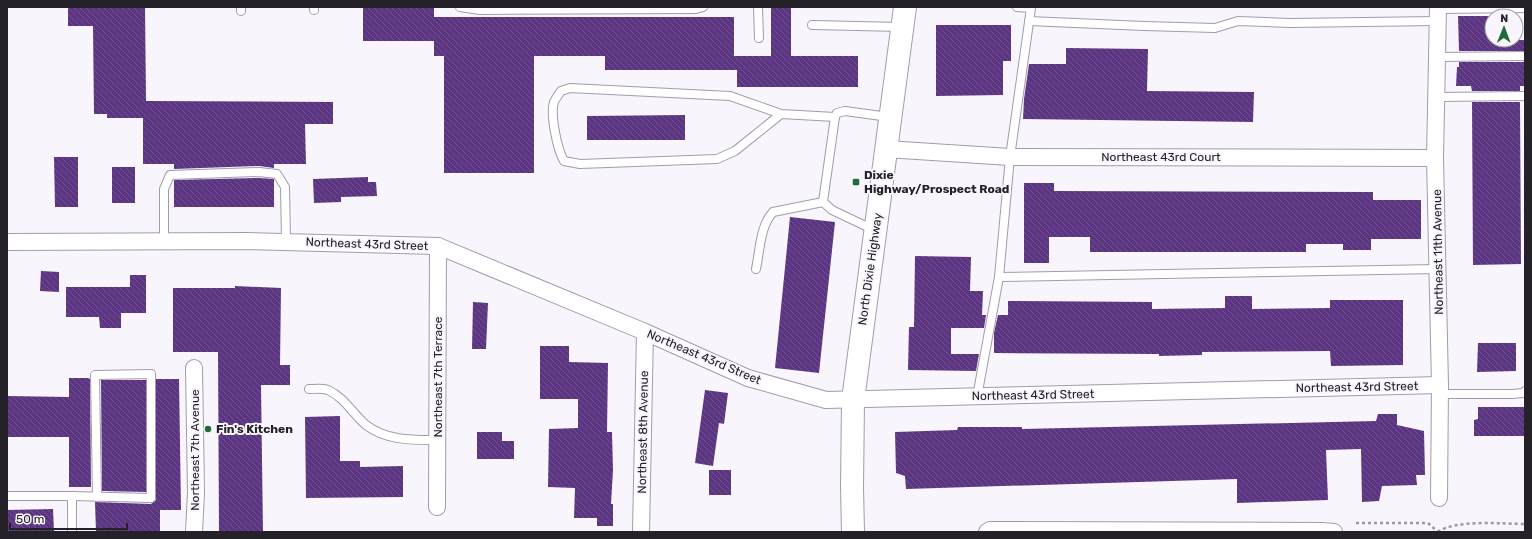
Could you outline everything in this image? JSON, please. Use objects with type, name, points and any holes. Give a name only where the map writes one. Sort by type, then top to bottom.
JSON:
[{"type":"main road","name":"North Dixie Highway","points":[[853,532],[853,400],[903,17]]},
{"type":"street","name":"Northeast 11th Avenue","points":[[1438,12],[1436,158],[1440,390],[1439,498]]},
{"type":"street","name":"Northeast 43rd Court","points":[[886,149],[1010,157],[1436,158]]},
{"type":"street","name":"Northeast 43rd Street","points":[[7,242],[286,242],[438,246],[645,332],[748,378],[826,400],[1440,390]]},
{"type":"street","name":"Northeast 7th Terrace","points":[[437,507],[438,246]]},
{"type":"street","name":"Northeast 8th Avenue","points":[[641,532],[645,332]]},
{"type":"street","name":"Northeast 7th Avenue","points":[[194,368],[196,493],[194,532]]},
{"type":"street","points":[[987,532],[990,530],[1322,530],[1334,532]]},
{"type":"lane","points":[[460,7],[480,10],[703,7]]},
{"type":"lane","points":[[758,7],[759,38]]},
{"type":"lane","points":[[977,397],[999,277],[1010,157],[1031,8],[1017,7]]},
{"type":"lane","points":[[1029,21],[1215,28],[1238,21],[1290,23],[1438,12],[1525,8]]},
{"type":"lane","points":[[812,25],[903,17]]},
{"type":"lane","points":[[1437,57],[1525,56]]},
{"type":"lane","points":[[781,114],[736,151],[717,159],[580,164],[564,161],[560,154],[554,128],[554,102],[561,91],[570,88],[730,96],[781,114],[835,117]]},
{"type":"lane","points":[[1436,97],[1525,96]]},
{"type":"lane","points":[[822,202],[835,117],[837,113],[845,112],[891,117]]},
{"type":"lane","points":[[164,242],[164,189],[170,175],[259,172],[277,174],[285,188],[286,242]]},
{"type":"lane","points":[[822,202],[832,210],[876,230]]},
{"type":"lane","points":[[756,269],[765,225],[773,212],[822,202]]},
{"type":"lane","points":[[999,277],[1438,269]]},
{"type":"lane","points":[[7,496],[151,498],[151,374],[95,375],[97,497]]},
{"type":"lane","points":[[309,389],[326,389],[338,396],[366,426],[384,435],[399,439],[438,440]]},
{"type":"lane","points":[[1440,390],[1512,394],[1523,393],[1525,391]]},
{"type":"lane","points":[[72,496],[72,532]]},
{"type":"path","points":[[1356,523],[1428,523],[1438,532],[1444,528],[1477,523],[1525,524]]},
{"type":"building","points":[[68,7],[145,7],[146,101],[333,102],[333,124],[305,124],[306,164],[274,164],[274,168],[259,166],[174,169],[174,164],[143,164],[143,118],[107,118],[107,114],[94,114],[93,26],[68,26]]},
{"type":"building","points":[[363,7],[434,7],[434,17],[734,17],[734,56],[771,56],[771,7],[791,7],[791,56],[858,56],[858,87],[737,87],[737,70],[605,70],[605,56],[534,56],[534,173],[444,173],[444,56],[434,56],[434,41],[363,41]]},
{"type":"building","points":[[1458,16],[1484,16],[1484,48],[1524,48],[1525,40],[1525,51],[1459,51]]},
{"type":"building","points":[[936,25],[1011,25],[1011,61],[1003,61],[1003,95],[936,96]]},
{"type":"building","points":[[1066,48],[1148,49],[1147,91],[1254,92],[1253,122],[1023,119],[1029,64],[1066,64]]},
{"type":"building","points":[[1459,62],[1525,62],[1525,86],[1520,86],[1520,91],[1472,91],[1471,86],[1456,86],[1457,67],[1459,67]]},
{"type":"building","points":[[1472,102],[1520,102],[1521,264],[1473,265]]},
{"type":"building","points":[[685,115],[685,140],[587,140],[587,116]]},
{"type":"building","points":[[54,157],[78,157],[78,207],[55,207]]},
{"type":"building","points":[[112,167],[135,167],[135,203],[112,203]]},
{"type":"building","points":[[368,177],[368,182],[376,182],[377,196],[341,197],[341,202],[314,203],[313,179]]},
{"type":"building","points":[[274,179],[274,207],[174,207],[174,180]]},
{"type":"building","points":[[1024,183],[1054,183],[1054,191],[1373,192],[1373,200],[1421,200],[1421,239],[1371,239],[1371,250],[1343,250],[1343,244],[1306,244],[1306,252],[1090,252],[1090,237],[1049,237],[1049,263],[1024,263]]},
{"type":"building","points":[[790,217],[835,222],[819,373],[775,368]]},
{"type":"building","points":[[915,256],[971,257],[970,291],[983,291],[982,315],[986,315],[984,328],[951,328],[951,354],[979,354],[976,371],[908,370],[909,327],[914,327]]},
{"type":"building","points":[[41,271],[59,272],[59,292],[40,291]]},
{"type":"building","points":[[130,275],[146,275],[146,313],[121,313],[121,328],[100,328],[99,317],[66,317],[66,287],[130,287]]},
{"type":"building","points":[[235,286],[281,288],[280,365],[290,365],[290,385],[261,385],[263,532],[219,532],[218,352],[173,352],[173,288],[235,288]]},
{"type":"building","points":[[1225,296],[1252,296],[1252,309],[1330,308],[1330,300],[1403,300],[1403,365],[1331,366],[1330,351],[1202,352],[1202,355],[1159,356],[1159,354],[994,353],[994,333],[998,315],[1008,315],[1008,301],[1152,302],[1152,309],[1225,308]]},
{"type":"building","points":[[473,302],[488,303],[486,349],[472,349]]},
{"type":"building","points":[[1478,343],[1516,343],[1516,371],[1477,372]]},
{"type":"building","points":[[540,346],[569,346],[569,362],[608,363],[607,432],[612,432],[613,470],[611,504],[613,504],[613,526],[597,526],[597,518],[574,518],[575,488],[548,487],[549,429],[578,428],[578,399],[540,399]]},
{"type":"building","points":[[69,378],[90,379],[91,487],[69,487],[69,437],[7,437],[7,396],[69,397]]},
{"type":"building","points":[[156,379],[179,379],[181,510],[160,510],[160,532],[96,532],[95,502],[151,504],[156,500]]},
{"type":"building","points":[[101,380],[146,380],[146,492],[102,491]]},
{"type":"building","points":[[705,390],[728,393],[724,424],[719,423],[713,466],[695,463]]},
{"type":"building","points":[[1478,407],[1525,407],[1525,436],[1474,436],[1474,420],[1478,419]]},
{"type":"building","points":[[1378,414],[1397,414],[1397,425],[1424,431],[1425,475],[1416,475],[1417,485],[1382,486],[1379,501],[1362,502],[1361,449],[1326,450],[1328,500],[1237,503],[1237,479],[906,489],[905,476],[896,473],[895,432],[957,430],[958,427],[1022,427],[1022,429],[1376,421]]},
{"type":"building","points":[[340,416],[340,461],[360,461],[360,467],[403,466],[403,497],[306,498],[305,417]]},
{"type":"building","points":[[477,432],[502,432],[502,441],[514,441],[514,459],[477,459]]},
{"type":"building","points":[[709,470],[731,470],[731,495],[709,495]]},
{"type":"building","points":[[53,509],[54,532],[7,532],[7,510]]},
{"type":"place","name":"Dixie Highway/Prospect Road","points":[[856,182]]},
{"type":"place","name":"Fin's Kitchen","points":[[208,429]]}]
